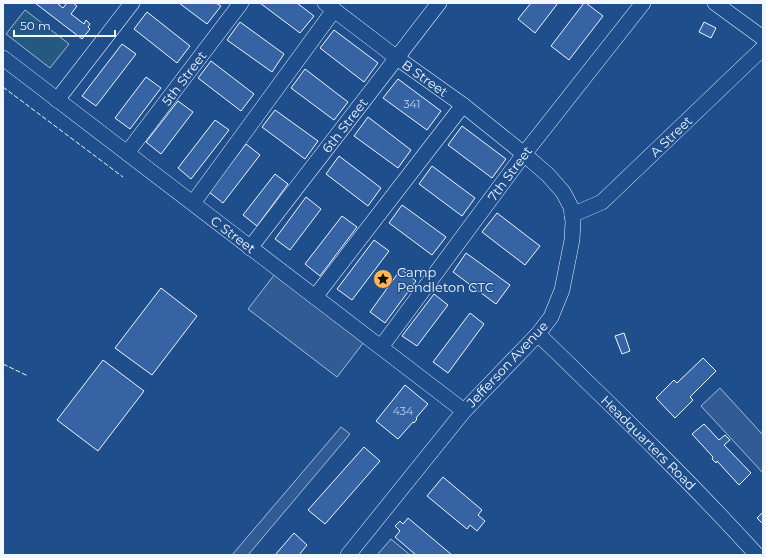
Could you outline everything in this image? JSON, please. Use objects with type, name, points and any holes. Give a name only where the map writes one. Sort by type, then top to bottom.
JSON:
[{"type":"street","points":[[57,100],[132,3]]},
{"type":"street","name":"5th Street","points":[[127,154],[241,3]]},
{"type":"street","name":"6th Street","points":[[250,248],[439,3]]},
{"type":"street","name":"7th Street","points":[[380,347],[524,154],[643,3]]},
{"type":"street","points":[[715,3],[763,38]]},
{"type":"street","points":[[193,203],[330,6]]},
{"type":"street","name":"B Street","points":[[330,6],[524,154]]},
{"type":"street","name":"A Street","points":[[572,215],[602,202],[763,48]]},
{"type":"street","name":"C Street","points":[[3,58],[464,411]]},
{"type":"street","points":[[315,297],[463,106]]},
{"type":"street","name":"Jefferson Avenue","points":[[348,555],[464,411],[538,334],[551,317],[562,290],[572,240],[571,206],[563,192],[548,175],[524,154]]},
{"type":"street","name":"Headquarters Road","points":[[538,334],[658,451],[757,555]]},
{"type":"shaded area","points":[[25,10],[69,44],[50,68],[6,34]]},
{"type":"shaded area","points":[[275,274],[364,342],[337,377],[248,309]]},
{"type":"shaded area","points":[[720,388],[763,435],[763,473],[701,406]]},
{"type":"shaded area","points":[[341,427],[350,434],[248,555],[232,555]]},
{"type":"shaded area","points":[[391,539],[410,555],[377,555]]},
{"type":"building","points":[[35,3],[59,3],[58,4],[63,8],[67,3],[73,3],[77,6],[71,14],[84,24],[86,20],[90,24],[88,27],[90,29],[82,39]]},
{"type":"building","points":[[179,3],[216,3],[221,6],[207,24]]},
{"type":"building","points":[[260,3],[297,3],[314,16],[300,33]]},
{"type":"building","points":[[531,3],[558,3],[535,33],[518,19]]},
{"type":"building","points":[[584,3],[603,16],[569,60],[551,46]]},
{"type":"building","points":[[147,12],[190,46],[177,63],[134,29]]},
{"type":"building","points":[[240,22],[284,54],[272,72],[227,40]]},
{"type":"building","points":[[704,22],[716,28],[711,38],[699,32]]},
{"type":"building","points":[[334,30],[378,63],[364,82],[320,48]]},
{"type":"building","points":[[122,44],[136,54],[96,106],[82,96]]},
{"type":"building","points":[[211,61],[254,94],[241,111],[198,78]]},
{"type":"building","points":[[305,69],[348,102],[334,120],[291,88]]},
{"type":"building","points":[[146,77],[161,88],[130,129],[115,118]]},
{"type":"building","points":[[398,79],[441,111],[427,130],[383,98]]},
{"type":"building","points":[[178,101],[193,112],[161,154],[146,142]]},
{"type":"building","points":[[275,110],[318,141],[305,159],[262,127]]},
{"type":"building","points":[[368,117],[411,150],[398,168],[354,136]]},
{"type":"building","points":[[215,120],[229,130],[191,179],[178,168]]},
{"type":"building","points":[[462,126],[506,159],[492,178],[448,145]]},
{"type":"building","points":[[246,144],[260,155],[223,203],[209,192]]},
{"type":"building","points":[[339,156],[381,188],[368,206],[326,174]]},
{"type":"building","points":[[432,166],[475,198],[462,216],[419,184]]},
{"type":"building","points":[[275,174],[288,184],[257,226],[243,215]]},
{"type":"building","points":[[306,197],[321,209],[290,250],[275,239]]},
{"type":"building","points":[[402,205],[446,237],[432,255],[389,223]]},
{"type":"building","points":[[497,213],[540,246],[525,265],[482,232]]},
{"type":"building","points":[[342,216],[357,227],[320,276],[305,264]]},
{"type":"building","points":[[374,240],[389,251],[352,300],[337,289]]},
{"type":"building","points":[[466,253],[510,285],[496,304],[453,272]]},
{"type":"building","points":[[401,269],[416,281],[385,323],[370,312]]},
{"type":"building","points":[[161,288],[197,316],[152,375],[115,348]]},
{"type":"building","points":[[434,294],[448,305],[417,346],[402,336]]},
{"type":"building","points":[[470,313],[484,324],[448,373],[433,362]]},
{"type":"building","points":[[624,333],[630,351],[622,354],[615,336]]},
{"type":"building","points":[[703,358],[716,371],[690,397],[693,400],[675,418],[656,398],[674,380],[677,383]]},
{"type":"building","points":[[103,360],[144,391],[98,451],[57,420]]},
{"type":"building","points":[[405,385],[428,404],[416,418],[417,419],[414,423],[413,422],[398,439],[376,421]]},
{"type":"building","points":[[704,424],[719,440],[725,435],[730,440],[724,445],[751,473],[739,485],[717,461],[716,463],[712,459],[713,457],[692,434]]},
{"type":"building","points":[[364,447],[380,461],[325,524],[308,510]]},
{"type":"building","points":[[443,477],[482,510],[478,515],[485,521],[477,531],[470,525],[467,529],[427,496]]},
{"type":"building","points":[[763,512],[763,524],[757,518]]},
{"type":"building","points":[[408,518],[452,555],[416,555],[395,537],[400,531],[395,526],[400,521],[403,524]]},
{"type":"building","points":[[294,533],[307,545],[299,555],[275,555]]},
{"type":"fence","points":[[3,87],[123,177]]},
{"type":"fence","points":[[3,364],[28,376]]},
{"type":"place","name":"Camp Pendleton CTC","points":[[383,279]]}]
